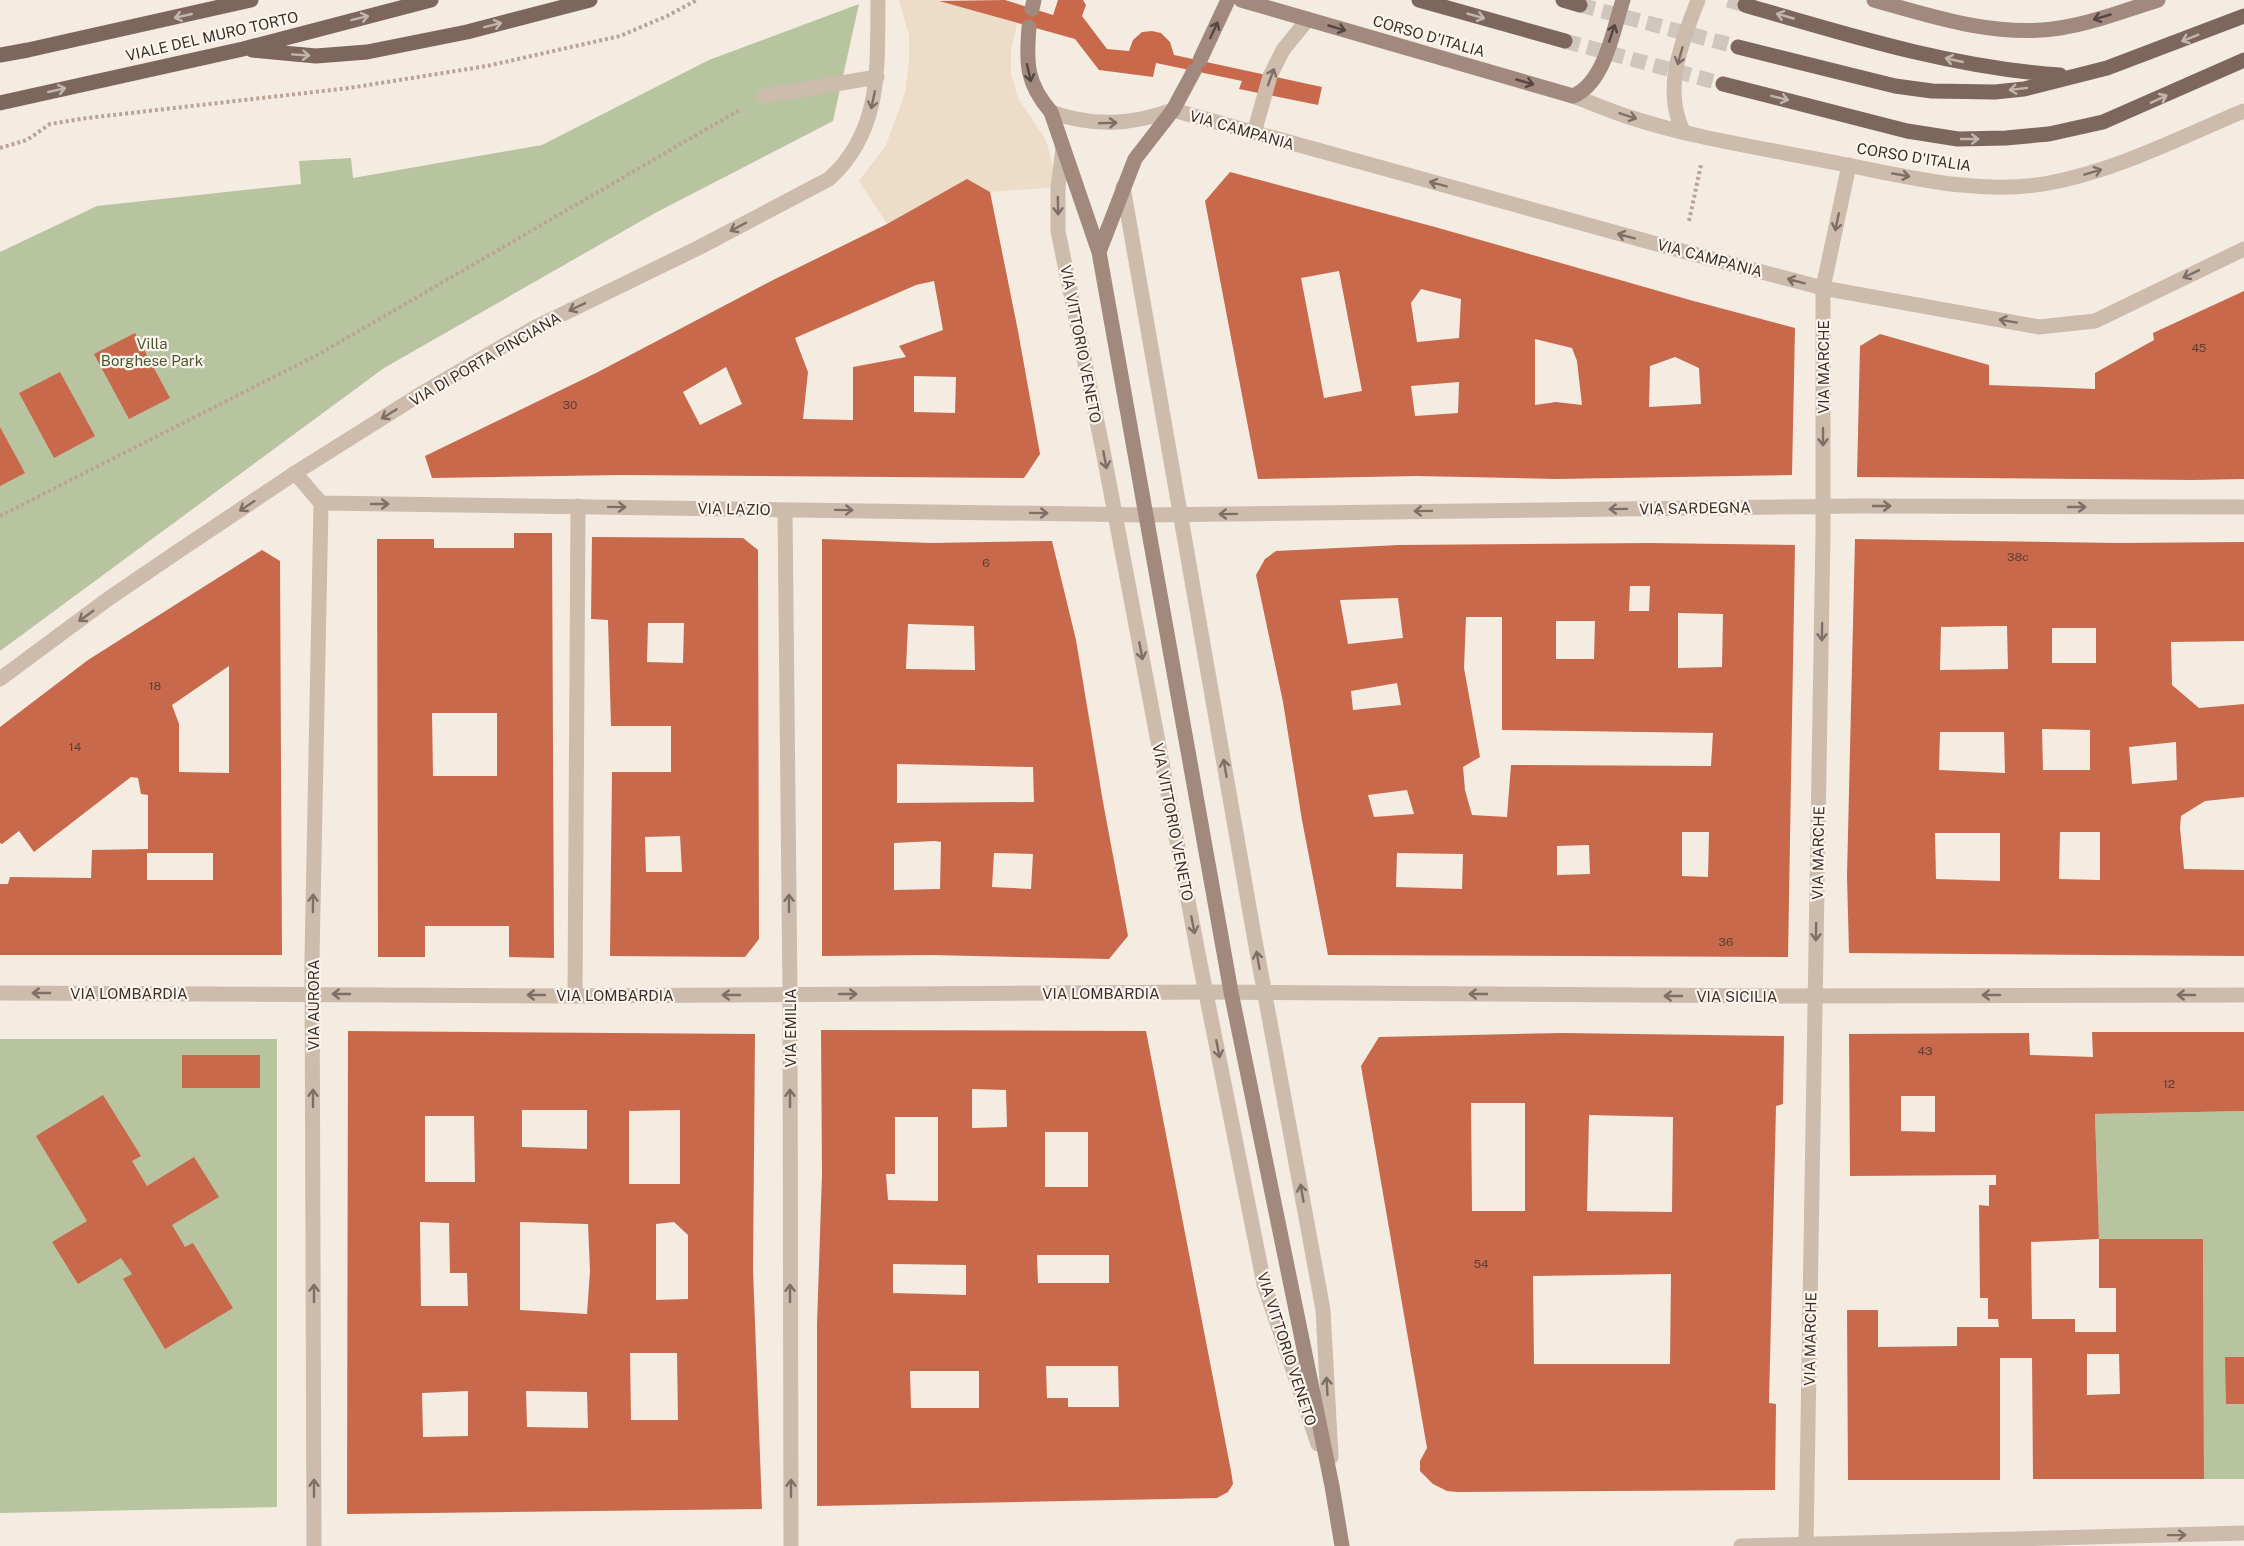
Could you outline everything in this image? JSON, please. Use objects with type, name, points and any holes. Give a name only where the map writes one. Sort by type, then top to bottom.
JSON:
[{"type":"main road","name":"VIALE DEL MURO TORTO","points":[[0,103],[243,48],[431,0]]},
{"type":"main road","points":[[243,48],[316,56],[367,52],[467,32],[590,0]]},
{"type":"main road","points":[[1099,252],[1123,187],[1139,153],[1173,110],[1228,0]]},
{"type":"main road","name":"CORSO D'ITALIA","points":[[1241,0],[1574,96]]},
{"type":"main road","points":[[1419,0],[1565,41]]},
{"type":"main road","points":[[1563,0],[1580,4]]},
{"type":"main road","points":[[1574,96],[1581,93],[1597,76],[1623,0]]},
{"type":"main road","points":[[1874,0],[1977,25],[2009,30],[2034,30],[2061,28],[2158,0]]},
{"type":"main road","name":"VIALE DEL MURO TORTO","points":[[0,55],[28,51],[245,1]]},
{"type":"main road","points":[[1746,5],[1825,28],[1992,68],[2075,76]]},
{"type":"main road","points":[[1738,47],[1894,86],[1932,91],[1995,92],[2024,89],[2136,59],[2244,16]]},
{"type":"main road","name":"VIA VITTORIO VENETO","points":[[1029,27],[1026,59],[1029,74],[1038,96],[1050,112],[1099,252],[1231,992],[1332,1486],[1342,1546]]},
{"type":"main road","name":"CORSO D'ITALIA","points":[[1723,84],[1907,131],[1958,139],[2006,138],[2049,134],[2103,122],[2244,60]]},
{"type":"street","name":"VIA DI PORTA PINCIANA","points":[[0,679],[108,599],[296,473],[419,395],[534,328],[700,247],[829,179],[848,160],[862,136],[873,105],[877,76],[878,0]]},
{"type":"street","points":[[1683,131],[1676,118],[1673,104],[1674,81],[1689,22],[1698,0]]},
{"type":"street","points":[[1254,133],[1270,76],[1283,50],[1308,19]]},
{"type":"street","points":[[764,96],[877,76]]},
{"type":"street","name":"CORSO D'ITALIA","points":[[1574,96],[1629,117],[1683,131],[1849,165],[1954,183],[1995,186],[2047,184],[2099,171],[2244,111]]},
{"type":"street","points":[[1050,112],[1083,122],[1101,124],[1140,121],[1173,110]]},
{"type":"street","name":"VIA CAMPANIA","points":[[1173,110],[1823,288],[2039,327],[2095,321],[2244,249]]},
{"type":"street","name":"VIA VITTORIO VENETO","points":[[1063,148],[1058,188],[1058,231],[1264,1284],[1332,1486]]},
{"type":"street","name":"VIA MARCHE","points":[[1806,1544],[1824,507],[1823,288],[1849,165]]},
{"type":"street","name":"VIA VITTORIO VENETO","points":[[1123,187],[1264,992],[1323,1310],[1332,1486]]},
{"type":"street","points":[[296,473],[321,503]]},
{"type":"street","name":"VIA LAZIO","points":[[321,503],[1146,515]]},
{"type":"street","name":"VIA AURORA","points":[[314,1546],[313,994],[321,503]]},
{"type":"street","points":[[575,996],[578,506]]},
{"type":"street","name":"VIA SARDEGNA","points":[[1146,515],[1824,507],[2244,507]]},
{"type":"street","name":"VIA EMILIA","points":[[785,510],[790,994],[791,1546]]},
{"type":"street","name":"VIA LOMBARDIA","points":[[0,993],[575,996],[1231,992]]},
{"type":"street","name":"VIA SICILIA","points":[[1231,992],[1815,996],[2244,995]]},
{"type":"street","points":[[1741,1546],[2244,1533]]},
{"type":"path","points":[[0,516],[319,354],[764,96]]},
{"type":"path","points":[[1689,221],[1701,165]]},
{"type":"green space","name":"Villa Borghese Park","points":[[859,4],[833,121],[655,213],[384,368],[0,651],[0,252],[97,206],[301,184],[299,161],[351,158],[353,178],[542,145],[709,60]]},
{"type":"green space","points":[[0,1039],[277,1039],[277,1507],[0,1513]]},
{"type":"green space","points":[[2244,1111],[2244,1479],[2204,1479],[2203,1239],[2099,1239],[2095,1114]]},
{"type":"shaded area","points":[[899,0],[937,0],[1017,23],[1011,51],[1011,74],[1018,98],[1046,140],[1058,187],[990,192],[967,180],[887,224],[859,181],[886,145],[905,93],[909,62],[909,35]]},
{"type":"building","points":[[1005,0],[1053,15],[1058,0],[1083,0],[1086,5],[1082,16],[1107,49],[1129,51],[1133,40],[1142,32],[1161,33],[1170,42],[1174,55],[1322,87],[1318,105],[1239,89],[1242,81],[1156,63],[1153,77],[1099,70],[1075,39],[939,1]]},
{"type":"building","points":[[1230,172],[1795,328],[1792,475],[1556,479],[1417,476],[1258,479],[1205,201]],"holes":[[[1339,271],[1362,391],[1324,398],[1301,278]],[[1421,289],[1461,299],[1459,338],[1417,342],[1411,303]],[[1535,339],[1572,348],[1577,361],[1582,405],[1556,402],[1535,405]],[[1675,357],[1699,368],[1701,404],[1649,407],[1650,366]],[[1459,382],[1458,413],[1415,416],[1411,386]]]},
{"type":"building","points":[[967,179],[990,192],[1040,454],[1024,478],[621,475],[432,478],[425,456],[596,373],[775,279],[887,224]],"holes":[[[934,281],[943,330],[899,346],[906,357],[853,367],[853,420],[803,419],[808,372],[795,338],[916,285]],[[726,367],[742,404],[700,425],[683,392]],[[914,376],[956,377],[955,413],[914,412]]]},
{"type":"building","points":[[2244,291],[2244,479],[1857,477],[1860,346],[1880,334],[1989,365],[1989,385],[2095,389],[2095,373],[2154,340],[2153,333]]},
{"type":"building","points":[[135,333],[170,398],[129,419],[94,354]]},
{"type":"building","points":[[60,372],[95,436],[54,458],[19,393]]},
{"type":"building","points":[[0,427],[25,473],[0,486]]},
{"type":"building","points":[[514,533],[552,533],[554,958],[509,957],[509,926],[425,926],[425,957],[378,957],[377,539],[434,539],[434,548],[514,548]],"holes":[[[432,713],[497,713],[497,776],[433,776]]]},
{"type":"building","points":[[592,537],[743,538],[758,550],[759,939],[745,957],[610,956],[612,772],[671,772],[671,726],[611,726],[608,620],[591,619]],"holes":[[[648,623],[684,623],[683,663],[647,662]],[[680,836],[682,872],[646,872],[645,837]]]},
{"type":"building","points":[[822,539],[931,543],[1052,541],[1076,640],[1128,936],[1109,959],[932,955],[822,956]],"holes":[[[908,624],[974,626],[975,670],[906,669]],[[897,764],[1033,767],[1034,802],[897,803]],[[941,842],[940,889],[894,890],[894,843]],[[994,853],[1033,854],[1031,889],[992,887]]]},
{"type":"building","points":[[1855,539],[2119,543],[2244,542],[2244,641],[2171,642],[2172,685],[2199,708],[2244,704],[2244,797],[2205,801],[2181,816],[2180,828],[2184,869],[2244,870],[2244,956],[1849,953],[1847,876]],"holes":[[[2007,626],[2008,669],[1940,670],[1941,627]],[[2052,628],[2096,628],[2096,663],[2052,663]],[[2042,729],[2090,730],[2090,770],[2043,770]],[[1940,732],[2004,732],[2005,773],[1939,770]],[[2176,742],[2177,780],[2132,784],[2129,747]],[[2060,832],[2100,832],[2100,880],[2059,879]],[[1935,833],[2000,833],[2000,881],[1936,879]]]},
{"type":"building","points":[[1650,543],[1795,545],[1788,957],[1328,955],[1302,820],[1283,702],[1256,575],[1265,559],[1276,551],[1399,545]],"holes":[[[1630,586],[1650,586],[1649,611],[1629,611]],[[1398,598],[1403,638],[1348,644],[1340,600]],[[1678,613],[1723,614],[1722,667],[1678,668]],[[1466,617],[1502,617],[1502,730],[1713,733],[1711,766],[1511,765],[1507,817],[1472,815],[1465,790],[1463,767],[1480,757],[1464,668]],[[1556,621],[1595,621],[1594,659],[1556,659]],[[1397,683],[1401,705],[1353,710],[1351,691]],[[1407,790],[1414,814],[1374,817],[1368,795]],[[1682,832],[1709,832],[1708,877],[1682,876]],[[1589,845],[1590,874],[1557,875],[1557,846]],[[1397,853],[1463,854],[1462,889],[1396,887]]]},
{"type":"building","points":[[262,550],[280,561],[282,955],[0,955],[0,884],[8,884],[10,877],[91,878],[92,850],[148,849],[148,795],[141,794],[138,778],[131,777],[34,852],[19,831],[2,844],[0,843],[0,727],[88,660]],"holes":[[[229,666],[229,773],[179,772],[179,724],[172,705]],[[147,853],[213,853],[213,880],[147,880]]]},
{"type":"building","points":[[821,1030],[1146,1031],[1231,1471],[1233,1484],[1228,1492],[1217,1498],[817,1506],[817,1325],[822,1174]],"holes":[[[972,1089],[1006,1090],[1007,1127],[972,1128]],[[895,1117],[938,1117],[938,1201],[888,1200],[886,1174],[895,1174]],[[1045,1132],[1088,1132],[1088,1187],[1045,1187]],[[1037,1255],[1109,1255],[1109,1283],[1038,1283]],[[893,1264],[966,1265],[966,1295],[893,1293]],[[1046,1366],[1118,1366],[1119,1407],[1068,1407],[1068,1398],[1047,1398]],[[910,1371],[979,1371],[979,1408],[911,1408]]]},
{"type":"building","points":[[348,1031],[755,1034],[753,1270],[762,1509],[347,1514]],"holes":[[[522,1110],[587,1110],[587,1149],[522,1147]],[[680,1110],[680,1184],[629,1184],[629,1111]],[[425,1116],[474,1116],[475,1182],[425,1182]],[[420,1222],[449,1223],[450,1273],[467,1273],[468,1306],[421,1306]],[[520,1222],[588,1224],[590,1271],[587,1314],[520,1310]],[[674,1222],[688,1235],[688,1299],[656,1300],[656,1224]],[[630,1353],[677,1353],[678,1420],[631,1420]],[[468,1391],[468,1436],[423,1437],[422,1393]],[[526,1391],[587,1392],[588,1428],[527,1427]]]},
{"type":"building","points":[[2092,1032],[2244,1032],[2244,1111],[2095,1114],[2099,1239],[2203,1239],[2204,1479],[2033,1479],[2032,1358],[2000,1358],[2000,1480],[1848,1480],[1847,1310],[1878,1310],[1878,1347],[1957,1346],[1957,1327],[1999,1327],[1998,1319],[1988,1319],[1988,1298],[1980,1298],[1979,1205],[1989,1206],[1989,1185],[1996,1185],[1996,1175],[1850,1176],[1849,1034],[2029,1033],[2030,1055],[2093,1057]],"holes":[[[1901,1096],[1935,1096],[1935,1132],[1901,1131]],[[2099,1239],[2099,1288],[2116,1288],[2116,1332],[2075,1332],[2075,1319],[2032,1319],[2031,1242]],[[2087,1354],[2119,1354],[2120,1394],[2087,1395]]]},
{"type":"building","points":[[1562,1033],[1784,1036],[1783,1104],[1776,1106],[1769,1403],[1776,1404],[1775,1490],[1457,1492],[1447,1491],[1433,1484],[1420,1471],[1420,1461],[1427,1448],[1361,1066],[1379,1037]],"holes":[[[1471,1103],[1525,1103],[1525,1211],[1472,1211]],[[1589,1115],[1673,1117],[1672,1212],[1587,1211]],[[1671,1274],[1670,1364],[1534,1364],[1533,1276]]]},
{"type":"building","points":[[182,1055],[260,1055],[260,1088],[182,1088]]},
{"type":"building","points":[[103,1095],[141,1156],[132,1161],[147,1186],[194,1157],[219,1197],[172,1225],[185,1247],[193,1243],[233,1308],[165,1349],[123,1279],[132,1274],[121,1258],[78,1284],[52,1242],[87,1221],[36,1136]]},
{"type":"building","points":[[2225,1357],[2244,1357],[2244,1404],[2226,1404]]},
{"type":"tunnel","points":[[1728,0],[1745,5]]},
{"type":"tunnel","points":[[1580,5],[1738,47]]},
{"type":"tunnel","points":[[1565,41],[1723,84]]}]
